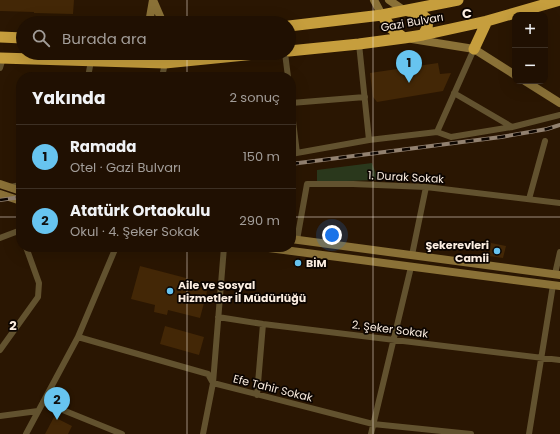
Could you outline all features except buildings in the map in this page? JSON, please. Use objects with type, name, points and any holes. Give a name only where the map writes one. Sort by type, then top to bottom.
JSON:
[{"type":"highway","name":"Gazi Bulvarı","points":[[296,25],[405,11],[458,0]]},
{"type":"highway","name":"Gazi Bulvarı","points":[[296,50],[404,38],[487,21],[560,0]]},
{"type":"highway","points":[[405,11],[421,14],[428,20],[427,28],[423,34]]},
{"type":"highway","points":[[382,14],[391,28],[404,38]]},
{"type":"highway","points":[[474,49],[487,21]]},
{"type":"highway","points":[[0,37],[16,38]]},
{"type":"highway","points":[[1,61],[165,63],[195,60]]},
{"type":"street","points":[[150,16],[153,0]]},
{"type":"street","points":[[153,0],[160,16]]},
{"type":"street","points":[[374,0],[382,14]]},
{"type":"street","points":[[389,0],[405,11]]},
{"type":"street","points":[[404,38],[474,49],[512,73]]},
{"type":"street","points":[[359,44],[369,140]]},
{"type":"street","points":[[436,132],[474,49]]},
{"type":"street","points":[[286,60],[287,72]]},
{"type":"street","points":[[89,72],[91,61]]},
{"type":"street","points":[[163,72],[165,63]]},
{"type":"street","points":[[530,84],[560,103]]},
{"type":"street","points":[[454,94],[512,127]]},
{"type":"street","points":[[296,104],[365,97]]},
{"type":"street","points":[[296,154],[369,140],[436,132],[451,136],[512,127],[560,115]]},
{"type":"street","points":[[529,199],[545,141]]},
{"type":"street","points":[[0,184],[16,189]]},
{"type":"street","name":"1. Durak Sokak","points":[[296,231],[307,184],[426,187],[560,203]]},
{"type":"street","points":[[8,187],[16,186]]},
{"type":"street","points":[[412,255],[426,187]]},
{"type":"street","points":[[0,194],[16,199]]},
{"type":"street","points":[[0,238],[16,233]]},
{"type":"street","points":[[296,240],[557,275]]},
{"type":"street","points":[[0,350],[38,297],[39,283],[28,252]]},
{"type":"street","points":[[26,434],[78,337],[114,252]]},
{"type":"street","points":[[203,434],[213,383],[224,252]]},
{"type":"street","points":[[296,252],[556,286]]},
{"type":"street","points":[[528,434],[556,286],[560,252]]},
{"type":"street","points":[[371,434],[410,267]]},
{"type":"street","name":"2. Şeker Sokak","points":[[218,317],[263,324],[560,360]]},
{"type":"street","points":[[257,395],[263,324]]},
{"type":"street","name":"Efe Tahir Sokak","points":[[78,337],[208,374],[213,383],[373,424],[416,431],[471,434]]},
{"type":"street","points":[[43,402],[122,434]]},
{"type":"street","points":[[0,416],[38,411]]},
{"type":"green space","points":[[372,163],[378,180],[317,182],[317,170]]},
{"type":"railway","points":[[296,163],[501,137],[547,129],[560,125]]},
{"type":"railway","points":[[0,200],[16,198]]},
{"type":"place","name":"Ramada","points":[[409,83]]},
{"type":"place","name":"Şekerevleri Camii","points":[[497,251]]},
{"type":"place","name":"BİM","points":[[298,263]]},
{"type":"place","name":"Aile ve Sosyal Hizmetler İl Müdürlüğü","points":[[170,291]]},
{"type":"place","name":"Atatürk Ortaokulu","points":[[57,420]]}]
